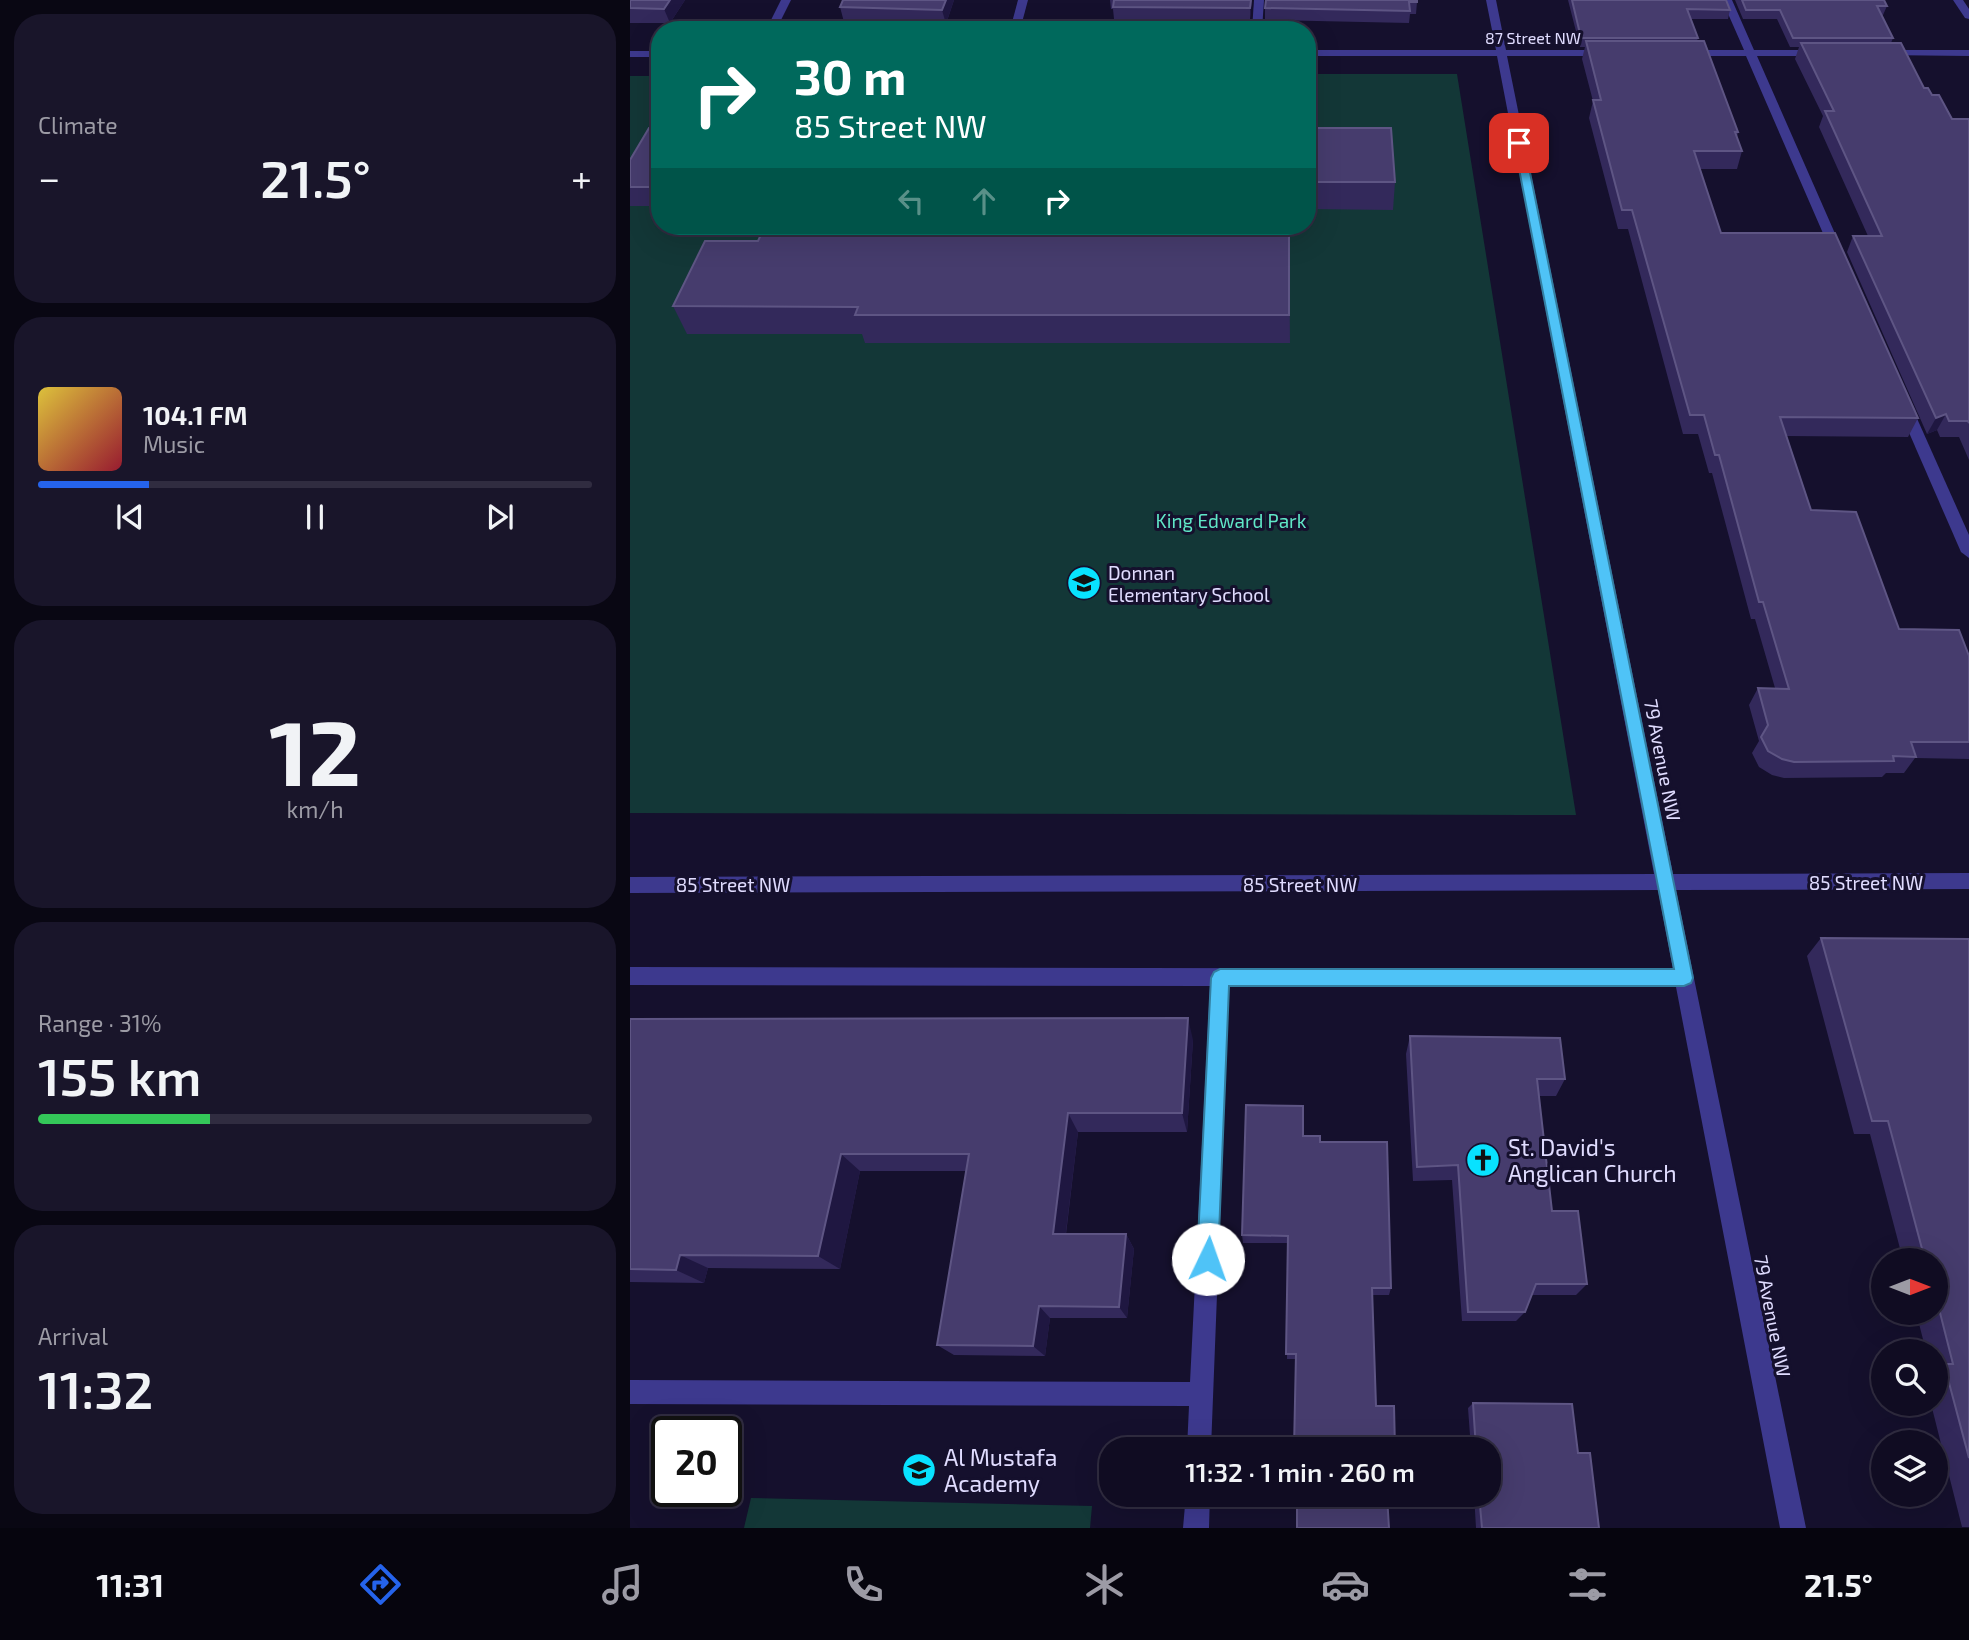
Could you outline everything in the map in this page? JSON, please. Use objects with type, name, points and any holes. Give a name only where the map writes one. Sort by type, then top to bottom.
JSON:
[{"type":"street","points":[[776,21],[786,0]]},
{"type":"street","points":[[1017,21],[1023,0]]},
{"type":"street","points":[[1258,21],[1259,0]]},
{"type":"street","name":"79 Avenue NW","points":[[1491,0],[1793,1528]]},
{"type":"street","points":[[1727,0],[1841,261]]},
{"type":"street","points":[[1958,0],[1969,16]]},
{"type":"street","name":"87 Street NW","points":[[1316,53],[1624,53]]},
{"type":"street","points":[[1680,53],[1833,53]]},
{"type":"street","points":[[1874,53],[1969,53]]},
{"type":"street","points":[[630,54],[651,54]]},
{"type":"street","points":[[1897,387],[1969,552]]},
{"type":"street","name":"85 Street NW","points":[[630,885],[1969,881]]},
{"type":"street","points":[[630,976],[1684,978]]},
{"type":"street","points":[[1199,1437],[1220,978]]},
{"type":"street","points":[[630,1392],[1201,1394]]},
{"type":"street","points":[[1196,1528],[1197,1507]]},
{"type":"green space","name":"King Edward Park","points":[[1316,74],[1457,74],[1576,815],[630,813],[630,76],[651,76],[651,235],[1316,235]]},
{"type":"green space","points":[[751,1498],[1092,1506],[1090,1528],[744,1528]]},
{"type":"building","points":[[630,0],[670,0],[664,9],[630,8]]},
{"type":"building","points":[[843,0],[946,0],[942,10],[840,7]]},
{"type":"building","points":[[1114,0],[1251,0],[1250,8],[1113,7]]},
{"type":"building","points":[[1266,0],[1417,2],[1409,2],[1410,11],[1265,8]]},
{"type":"building","points":[[1572,0],[1726,0],[1730,10],[1687,9],[1698,38],[1581,38]]},
{"type":"building","points":[[1742,0],[1884,0],[1887,6],[1877,6],[1893,38],[1793,38],[1780,10],[1746,10]]},
{"type":"building","points":[[1586,41],[1704,41],[1738,132],[1735,132],[1742,151],[1694,151],[1721,233],[1835,233],[1918,418],[1780,417],[1811,510],[1856,512],[1899,629],[1959,630],[1969,656],[1969,742],[1911,742],[1916,757],[1893,756],[1894,761],[1794,762],[1768,751],[1761,737],[1768,725],[1758,688],[1789,689],[1763,602],[1759,602],[1719,455],[1715,455],[1704,415],[1690,415],[1632,210],[1622,210],[1593,100],[1601,100]]},
{"type":"building","points":[[1801,43],[1901,43],[1924,88],[1928,88],[1932,95],[1939,95],[1952,119],[1969,119],[1969,423],[1949,421],[1946,414],[1936,418],[1853,236],[1882,236],[1825,111],[1834,111]]},
{"type":"building","points":[[651,128],[651,187],[630,187],[630,160]]},
{"type":"building","points":[[1316,128],[1391,128],[1395,182],[1316,182]]},
{"type":"building","points":[[761,235],[1289,235],[1289,315],[855,315],[858,307],[673,306],[705,241],[758,241]]},
{"type":"building","points":[[1821,938],[1969,939],[1969,1458],[1948,1379],[1948,1364],[1953,1364],[1943,1325],[1948,1325],[1948,1248],[1922,1248],[1888,1121],[1872,1121]]},
{"type":"building","points":[[1188,1018],[1182,1113],[1068,1113],[1053,1234],[1126,1234],[1119,1307],[1039,1306],[1033,1346],[937,1345],[969,1154],[841,1154],[818,1256],[680,1255],[676,1270],[630,1269],[630,1019]]},
{"type":"building","name":"St. David's Anglican Church","points":[[1410,1036],[1560,1038],[1565,1079],[1537,1079],[1552,1211],[1578,1211],[1587,1284],[1536,1284],[1525,1312],[1468,1312],[1458,1165],[1417,1167]]},
{"type":"building","points":[[1246,1105],[1303,1106],[1303,1136],[1320,1136],[1320,1142],[1387,1142],[1391,1288],[1372,1288],[1376,1406],[1394,1406],[1395,1437],[1294,1437],[1296,1354],[1286,1354],[1288,1236],[1242,1235]]},
{"type":"building","points":[[1473,1403],[1572,1404],[1578,1453],[1590,1453],[1599,1528],[1482,1528],[1480,1507],[1501,1507],[1501,1437],[1475,1437]]},
{"type":"building","points":[[1297,1507],[1388,1507],[1389,1528],[1297,1528]]},
{"type":"place","name":"Donnan Elementary School","points":[[1084,583]]},
{"type":"place","name":"St. David's Anglican Church","points":[[1483,1160]]},
{"type":"place","name":"Al Mustafa Academy","points":[[919,1470]]},
{"type":"route","points":[[1208,1259],[1220,978],[1684,978],[1519,143]]}]
